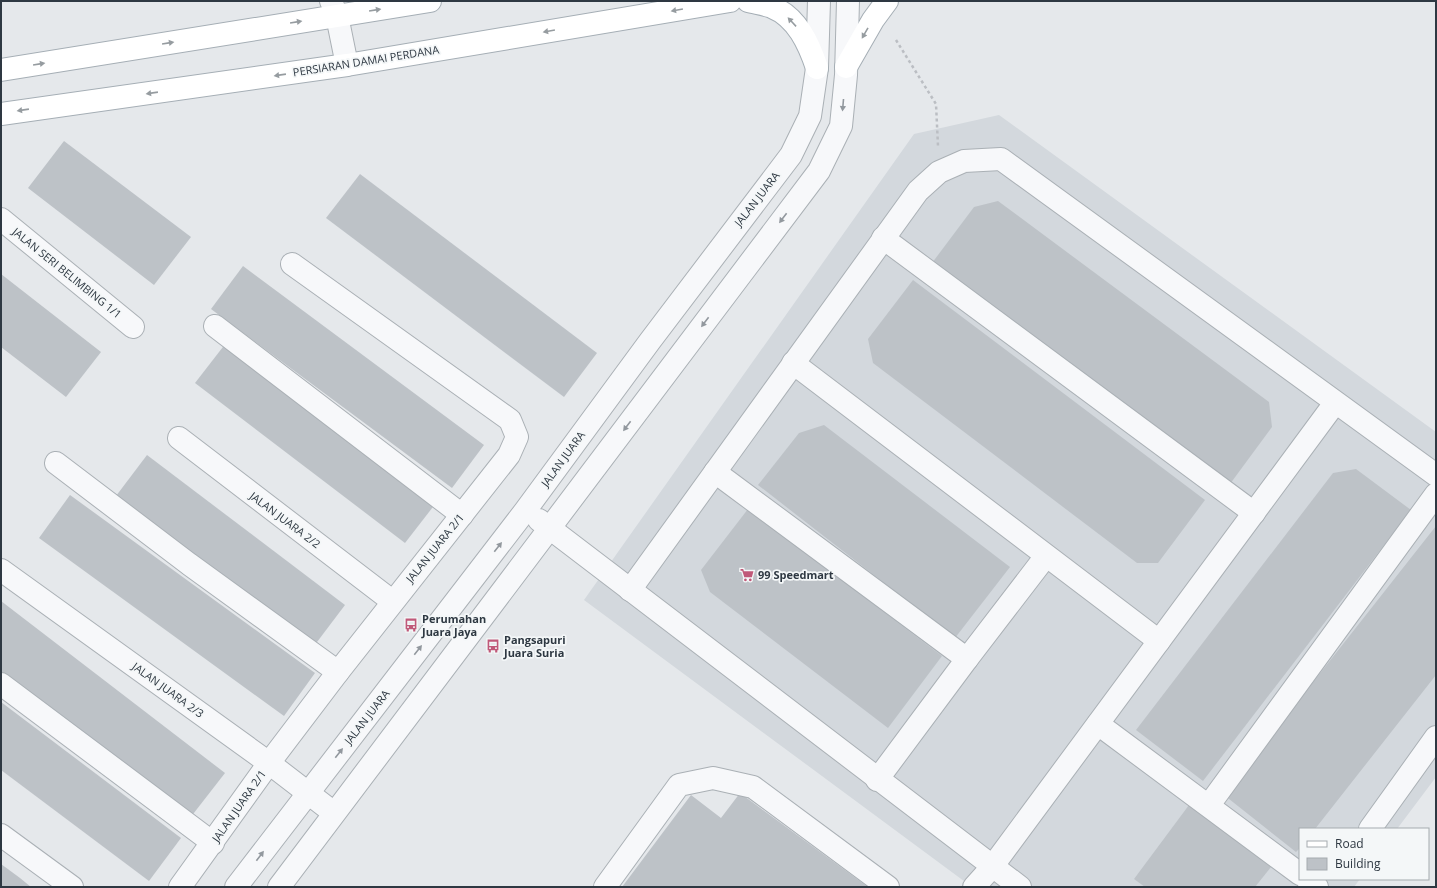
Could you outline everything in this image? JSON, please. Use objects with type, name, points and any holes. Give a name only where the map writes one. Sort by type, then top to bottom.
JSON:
[{"type":"main road","points":[[1,70],[334,8],[430,1]]},
{"type":"main road","name":"PERSIARAN DAMAI PERDANA","points":[[1,114],[347,65],[730,1]]},
{"type":"main road","points":[[748,1],[772,7],[791,20],[808,42],[817,68]]},
{"type":"main road","points":[[846,66],[873,20],[887,1]]},
{"type":"street","name":"JALAN JUARA","points":[[236,887],[525,511],[650,341],[791,155],[810,116],[817,68],[819,1]]},
{"type":"street","points":[[279,887],[334,812],[819,171],[841,126],[846,66],[848,1]]},
{"type":"street","points":[[334,8],[347,65]]},
{"type":"street","points":[[630,590],[918,191],[939,172],[964,161],[1000,159],[1436,475]]},
{"type":"street","name":"JALAN SERI BELIMBING 1/1","points":[[1,219],[133,327]]},
{"type":"street","points":[[883,238],[1254,513]]},
{"type":"street","name":"JALAN JUARA 2/1","points":[[180,887],[269,763],[392,601],[510,455],[517,436],[510,420],[292,264]]},
{"type":"street","points":[[215,326],[462,515]]},
{"type":"street","points":[[793,363],[1159,641]]},
{"type":"street","points":[[974,887],[992,868],[1335,403]]},
{"type":"street","name":"JALAN JUARA 2/2","points":[[178,438],[392,601]]},
{"type":"street","points":[[56,464],[189,564],[338,672]]},
{"type":"street","points":[[715,472],[967,659]]},
{"type":"street","points":[[1209,805],[1436,494]]},
{"type":"street","points":[[525,511],[550,528],[992,868],[1020,887]]},
{"type":"street","points":[[877,780],[1046,556]]},
{"type":"street","name":"JALAN JUARA 2/3","points":[[1,570],[269,763],[334,812]]},
{"type":"street","points":[[1,684],[213,843]]},
{"type":"street","points":[[1098,724],[1299,873]]},
{"type":"street","points":[[1371,828],[1436,737]]},
{"type":"street","points":[[606,887],[679,785],[713,778],[753,787],[888,887]]},
{"type":"street","points":[[1,835],[72,887]]},
{"type":"street","points":[[1308,880],[1318,887]]},
{"type":"path","points":[[896,40],[936,104],[939,172]]},
{"type":"shaded area","points":[[999,115],[1436,432],[1436,777],[1398,828],[1299,828],[1299,880],[1359,880],[1354,887],[972,887],[584,600],[914,134]]},
{"type":"building","points":[[64,141],[191,237],[154,285],[28,188]]},
{"type":"building","points":[[360,174],[597,353],[564,397],[326,218]]},
{"type":"building","points":[[998,201],[1269,402],[1272,427],[1230,484],[932,263],[974,207]]},
{"type":"building","points":[[243,266],[484,445],[452,488],[211,309]]},
{"type":"building","points":[[1,274],[101,352],[66,397],[1,347]]},
{"type":"building","points":[[913,280],[1205,500],[1158,563],[1137,563],[873,363],[868,339]]},
{"type":"building","points":[[226,343],[436,503],[405,543],[195,383]]},
{"type":"building","points":[[824,425],[1010,567],[955,638],[758,485],[799,433]]},
{"type":"building","points":[[147,455],[345,605],[314,646],[116,496]]},
{"type":"building","points":[[1356,469],[1411,510],[1203,781],[1136,730],[1333,473]]},
{"type":"building","points":[[70,495],[315,673],[284,716],[39,538]]},
{"type":"building","points":[[748,509],[942,656],[888,728],[710,592],[701,570]]},
{"type":"building","points":[[1436,526],[1436,675],[1316,828],[1299,828],[1299,849],[1296,852],[1224,795]]},
{"type":"building","points":[[1,601],[225,773],[190,818],[1,673]]},
{"type":"building","points":[[1,702],[181,838],[149,881],[1,770]]},
{"type":"building","points":[[740,793],[868,887],[622,887],[691,795],[721,818]]},
{"type":"building","points":[[1189,805],[1271,867],[1255,887],[1145,887],[1134,879]]},
{"type":"building","points":[[1,864],[20,878],[31,887],[1,887]]},
{"type":"place","name":"99 Speedmart","points":[[747,575]]},
{"type":"place","name":"Perumahan Juara Jaya","points":[[411,625]]},
{"type":"place","name":"Pangsapuri Juara Suria","points":[[493,646]]}]
